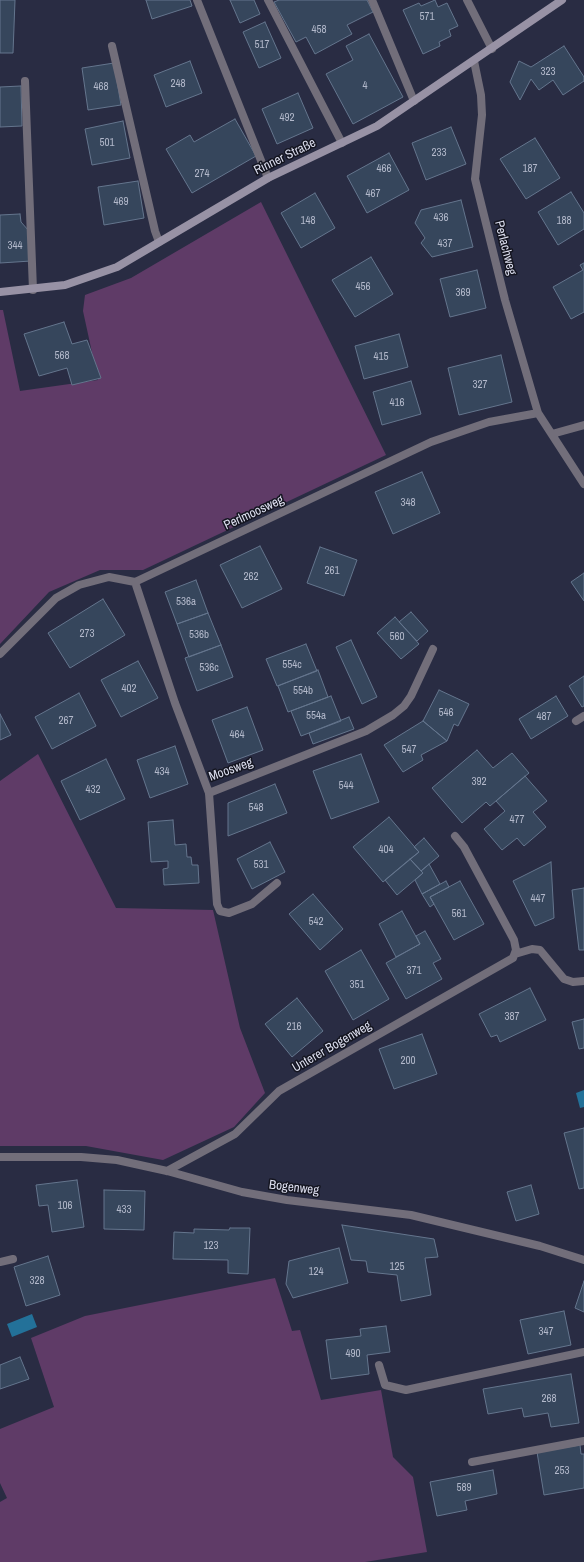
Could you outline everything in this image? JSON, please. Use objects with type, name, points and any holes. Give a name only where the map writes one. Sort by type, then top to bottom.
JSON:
[{"type":"main road","name":"Rinner Straße","points":[[0,292],[33,290],[65,285],[118,267],[268,178],[377,126],[562,0]]},
{"type":"street","points":[[197,0],[268,178]]},
{"type":"street","points":[[268,0],[342,143]]},
{"type":"street","points":[[372,0],[414,101]]},
{"type":"street","points":[[467,0],[492,49]]},
{"type":"street","points":[[112,46],[154,231],[159,242]]},
{"type":"street","name":"Perlachweg","points":[[474,61],[481,95],[482,115],[475,179],[505,300],[538,413],[584,484]]},
{"type":"street","points":[[25,81],[33,290]]},
{"type":"street","name":"Perlmoosweg","points":[[135,582],[431,442],[489,422],[538,413]]},
{"type":"street","points":[[552,434],[584,425]]},
{"type":"street","points":[[0,654],[56,598],[79,585],[109,578],[135,582]]},
{"type":"street","name":"Moosweg","points":[[135,582],[175,704],[209,793],[366,731],[393,715],[404,706],[433,649]]},
{"type":"street","points":[[576,721],[584,716]]},
{"type":"street","points":[[209,793],[217,904],[220,911],[229,912],[252,904],[277,883]]},
{"type":"street","points":[[455,836],[464,847],[514,940],[516,950],[515,954]]},
{"type":"street","name":"Unterer Bogenweg","points":[[168,1171],[235,1134],[279,1091],[513,958],[515,954],[532,949],[540,950],[564,979],[573,982],[584,981]]},
{"type":"street","name":"Bogenweg","points":[[0,1157],[101,1158],[168,1171],[242,1192],[287,1200],[411,1215],[533,1245],[584,1260]]},
{"type":"street","points":[[0,1262],[13,1259]]},
{"type":"street","points":[[379,1365],[385,1385],[406,1390],[584,1352]]},
{"type":"street","points":[[472,1462],[584,1441]]},
{"type":"shaded area","points":[[261,202],[386,455],[143,570],[100,570],[49,592],[0,644],[0,310],[3,310],[20,391],[98,380],[83,311],[85,295],[131,278]]},
{"type":"shaded area","points":[[38,754],[116,908],[213,910],[240,1028],[265,1093],[234,1127],[163,1160],[86,1146],[0,1146],[0,781]]},
{"type":"shaded area","points":[[275,1278],[292,1331],[300,1330],[321,1400],[381,1390],[393,1457],[413,1477],[427,1552],[365,1562],[0,1562],[0,1502],[7,1498],[0,1483],[0,1429],[54,1407],[31,1338],[85,1316]]},
{"type":"water","points":[[584,1090],[584,1107],[580,1108],[576,1093]]},
{"type":"water","points":[[32,1314],[37,1327],[12,1337],[7,1324]]},
{"type":"building","points":[[0,0],[15,0],[13,53],[0,53]]},
{"type":"building","points":[[146,0],[190,0],[192,6],[152,19]]},
{"type":"building","points":[[230,0],[254,0],[260,14],[240,23]]},
{"type":"building","points":[[279,0],[367,0],[373,12],[347,25],[352,34],[315,54],[306,37],[296,42],[274,2]]},
{"type":"building","points":[[435,0],[438,7],[447,3],[458,26],[449,30],[451,36],[439,42],[440,46],[423,54],[403,10],[419,3],[421,6]]},
{"type":"building","points":[[265,22],[281,58],[259,68],[243,32]]},
{"type":"building","points":[[369,34],[403,97],[353,124],[326,74],[353,60],[346,46]]},
{"type":"building","points":[[564,46],[584,77],[584,81],[563,95],[553,80],[539,90],[531,79],[520,100],[510,82],[519,61],[531,67]]},
{"type":"building","points":[[190,61],[202,93],[166,107],[154,75]]},
{"type":"building","points":[[114,63],[121,105],[88,110],[82,68]]},
{"type":"building","points":[[21,86],[22,126],[0,127],[0,87]]},
{"type":"building","points":[[298,93],[313,128],[277,144],[262,109]]},
{"type":"building","points":[[235,119],[256,156],[192,193],[166,149],[190,135],[194,142]]},
{"type":"building","points":[[123,121],[130,158],[92,165],[85,129]]},
{"type":"building","points":[[451,127],[466,164],[426,180],[412,143]]},
{"type":"building","points":[[535,138],[560,178],[526,199],[500,159]]},
{"type":"building","points":[[389,153],[409,190],[367,213],[347,176]]},
{"type":"building","points":[[138,181],[144,218],[104,225],[98,187]]},
{"type":"building","points":[[571,192],[584,213],[584,229],[558,245],[538,212]]},
{"type":"building","points":[[315,193],[335,228],[301,248],[281,213]]},
{"type":"building","points":[[461,200],[473,247],[432,257],[421,243],[425,238],[415,223],[421,210]]},
{"type":"building","points":[[20,214],[21,222],[29,231],[31,261],[0,263],[0,215]]},
{"type":"building","points":[[371,257],[393,294],[355,317],[332,280]]},
{"type":"building","points":[[584,263],[584,312],[571,319],[553,287],[583,270],[580,265]]},
{"type":"building","points":[[477,270],[486,308],[450,317],[440,279]]},
{"type":"building","points":[[64,322],[72,344],[87,340],[101,378],[72,385],[67,368],[39,376],[24,334]]},
{"type":"building","points":[[399,334],[408,367],[364,379],[355,346]]},
{"type":"building","points":[[501,355],[512,402],[459,415],[448,368]]},
{"type":"building","points":[[411,381],[421,414],[382,425],[373,392]]},
{"type":"building","points":[[422,472],[440,513],[393,534],[375,492]]},
{"type":"building","points":[[260,546],[282,589],[242,608],[220,565]]},
{"type":"building","points":[[320,547],[357,560],[344,596],[307,583]]},
{"type":"building","points":[[584,573],[584,601],[571,582]]},
{"type":"building","points":[[196,580],[208,613],[177,624],[165,592]]},
{"type":"building","points":[[103,599],[125,635],[70,668],[48,633]]},
{"type":"building","points":[[411,612],[428,631],[417,641],[399,622]]},
{"type":"building","points":[[208,613],[221,645],[189,657],[177,624]]},
{"type":"building","points":[[395,617],[419,644],[401,659],[377,633]]},
{"type":"building","points":[[351,640],[377,697],[362,704],[336,647]]},
{"type":"building","points":[[306,644],[317,671],[277,686],[266,659]]},
{"type":"building","points":[[221,645],[233,677],[197,691],[185,658]]},
{"type":"building","points":[[138,661],[158,698],[121,717],[101,680]]},
{"type":"building","points":[[318,670],[328,697],[288,712],[278,686]]},
{"type":"building","points":[[584,676],[584,706],[582,707],[569,686]]},
{"type":"building","points":[[439,690],[469,704],[458,726],[454,724],[447,741],[423,721]]},
{"type":"building","points":[[79,693],[96,726],[52,749],[35,717]]},
{"type":"building","points":[[331,696],[341,721],[301,736],[291,711]]},
{"type":"building","points":[[556,696],[568,716],[531,739],[519,719]]},
{"type":"building","points":[[247,707],[263,750],[228,763],[212,720]]},
{"type":"building","points":[[0,714],[11,735],[0,740]]},
{"type":"building","points":[[349,717],[354,729],[313,744],[309,733]]},
{"type":"building","points":[[423,721],[447,741],[421,755],[423,760],[403,772],[384,745]]},
{"type":"building","points":[[175,746],[188,784],[150,798],[137,760]]},
{"type":"building","points":[[477,750],[493,768],[512,753],[529,773],[490,806],[486,802],[462,823],[432,788]]},
{"type":"building","points":[[361,754],[379,802],[331,819],[313,771]]},
{"type":"building","points":[[106,759],[125,799],[80,820],[61,781]]},
{"type":"building","points":[[525,776],[547,801],[533,812],[546,827],[524,846],[517,838],[502,850],[484,829],[505,811],[496,801]]},
{"type":"building","points":[[275,784],[287,813],[228,836],[228,803]]},
{"type":"building","points":[[389,817],[419,852],[383,882],[353,847]]},
{"type":"building","points":[[173,820],[175,845],[186,844],[187,857],[191,857],[192,865],[198,865],[199,883],[164,885],[163,869],[168,868],[168,861],[151,862],[148,822]]},
{"type":"building","points":[[424,838],[439,856],[421,871],[410,859],[419,852],[414,847]]},
{"type":"building","points":[[270,842],[285,872],[252,889],[237,859]]},
{"type":"building","points":[[410,859],[423,873],[397,895],[385,880]]},
{"type":"building","points":[[551,862],[554,918],[535,926],[513,881]]},
{"type":"building","points":[[429,864],[440,884],[422,894],[415,880],[423,873],[421,871]]},
{"type":"building","points":[[446,881],[449,887],[430,897],[434,904],[430,907],[422,894]]},
{"type":"building","points":[[460,881],[484,924],[454,940],[430,897]]},
{"type":"building","points":[[584,888],[584,950],[579,950],[572,890]]},
{"type":"building","points":[[313,894],[343,929],[320,950],[289,914]]},
{"type":"building","points":[[402,911],[420,944],[396,957],[379,924]]},
{"type":"building","points":[[425,931],[441,959],[433,963],[442,979],[406,999],[386,963],[420,944],[416,936]]},
{"type":"building","points":[[361,950],[389,999],[353,1020],[325,971]]},
{"type":"building","points":[[530,988],[546,1020],[500,1042],[497,1035],[491,1037],[479,1014]]},
{"type":"building","points":[[297,998],[323,1031],[292,1057],[265,1024]]},
{"type":"building","points":[[584,1019],[584,1048],[579,1049],[572,1022]]},
{"type":"building","points":[[422,1034],[437,1074],[394,1089],[379,1049]]},
{"type":"building","points":[[584,1128],[584,1188],[579,1189],[564,1133]]},
{"type":"building","points":[[77,1180],[84,1227],[52,1232],[48,1205],[39,1206],[36,1185]]},
{"type":"building","points":[[531,1185],[539,1214],[516,1221],[507,1192]]},
{"type":"building","points":[[104,1190],[145,1191],[144,1230],[104,1229]]},
{"type":"building","points":[[342,1225],[434,1239],[438,1257],[425,1258],[431,1295],[401,1301],[397,1275],[368,1272],[366,1261],[351,1260]]},
{"type":"building","points":[[230,1228],[250,1228],[248,1274],[228,1273],[228,1260],[173,1259],[174,1232],[194,1233],[194,1229],[229,1230]]},
{"type":"building","points":[[339,1248],[348,1283],[293,1298],[286,1284],[289,1261]]},
{"type":"building","points":[[48,1256],[60,1295],[26,1306],[14,1267]]},
{"type":"building","points":[[584,1281],[584,1312],[575,1308]]},
{"type":"building","points":[[564,1311],[571,1345],[528,1354],[520,1320]]},
{"type":"building","points":[[386,1326],[390,1352],[367,1355],[369,1374],[331,1379],[326,1340],[361,1336],[360,1329]]},
{"type":"building","points":[[20,1357],[29,1379],[0,1389],[0,1365]]},
{"type":"building","points":[[571,1374],[579,1423],[551,1427],[548,1413],[524,1417],[522,1408],[488,1414],[483,1389]]},
{"type":"building","points":[[580,1445],[581,1454],[584,1454],[584,1488],[544,1495],[537,1452]]},
{"type":"building","points":[[493,1470],[497,1494],[465,1501],[467,1510],[437,1516],[430,1482]]}]
